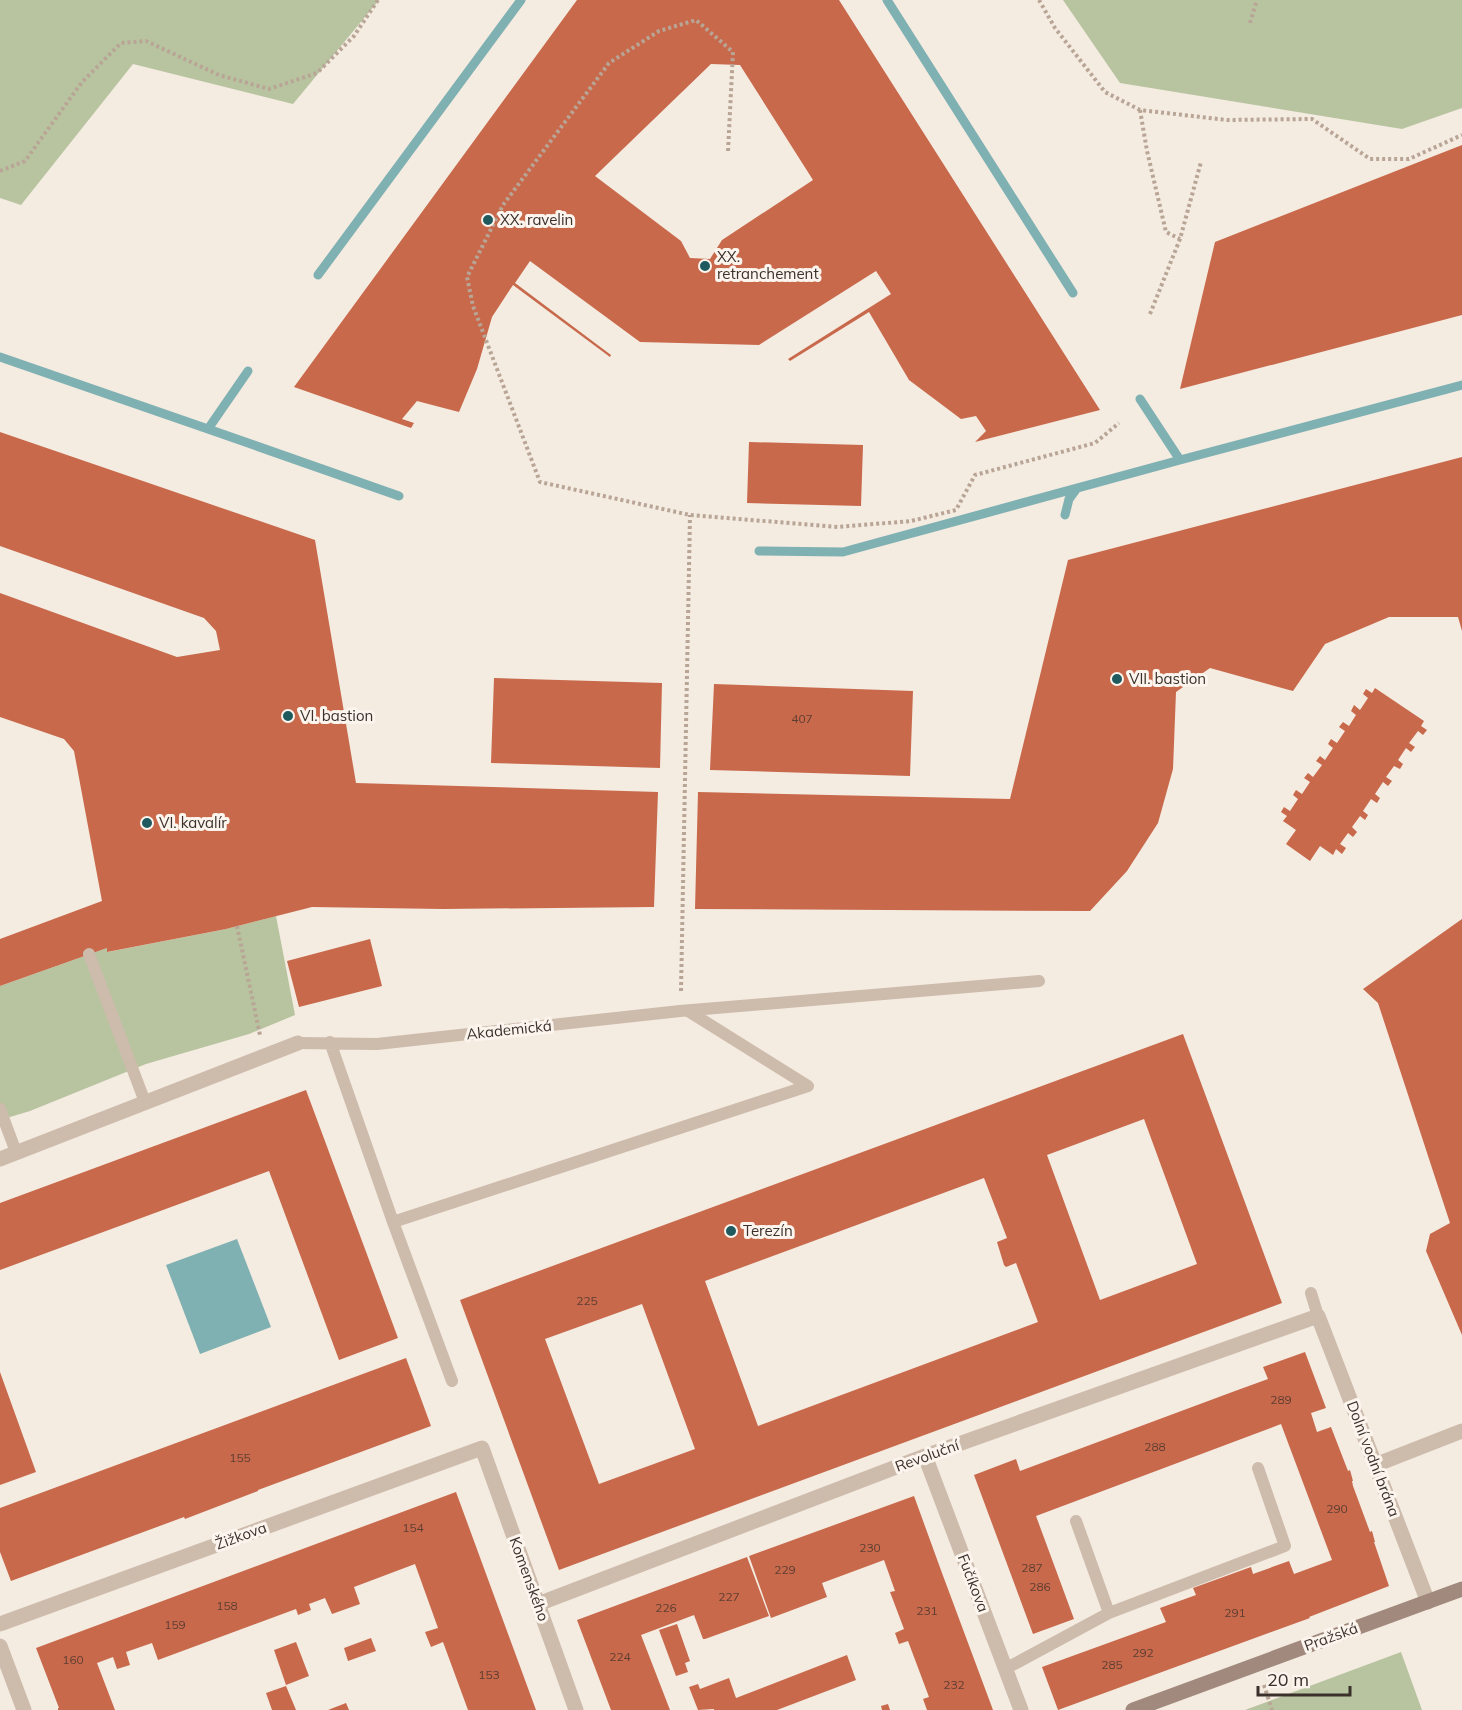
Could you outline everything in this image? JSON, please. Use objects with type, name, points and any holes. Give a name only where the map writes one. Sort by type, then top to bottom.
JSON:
[{"type":"main road","name":"Pražská","points":[[1133,1710],[1462,1589]]},
{"type":"street","name":"Akademická","points":[[0,1159],[298,1042]]},
{"type":"street","name":"Revoluční","points":[[538,1604],[925,1456],[1318,1316]]},
{"type":"street","name":"Dolní vodní brána","points":[[1318,1316],[1428,1602]]},
{"type":"street","points":[[1375,1465],[1462,1431]]},
{"type":"street","name":"Komenského","points":[[482,1448],[576,1710]]},
{"type":"street","name":"Žižkova","points":[[0,1624],[482,1448]]},
{"type":"street","name":"Fučíkova","points":[[925,1456],[1021,1710]]},
{"type":"street","points":[[0,1646],[24,1710]]},
{"type":"lane","points":[[89,954],[145,1102]]},
{"type":"lane","name":"Akademická","points":[[298,1042],[377,1044],[684,1011],[1039,981]]},
{"type":"lane","points":[[393,1222],[808,1086],[684,1011]]},
{"type":"lane","points":[[330,1042],[452,1381]]},
{"type":"lane","points":[[0,1109],[16,1152]]},
{"type":"lane","points":[[1311,1293],[1318,1316]]},
{"type":"lane","points":[[1005,1669],[1109,1613],[1285,1546],[1258,1468]]},
{"type":"lane","points":[[1076,1521],[1109,1613]]},
{"type":"path","points":[[0,171],[26,162],[82,82],[120,43],[146,41],[219,75],[269,89],[317,73],[354,36],[378,0]]},
{"type":"path","points":[[1039,0],[1056,28],[1105,92],[1140,110],[1227,120],[1312,119],[1370,159],[1409,159],[1462,135]]},
{"type":"path","points":[[1250,22],[1257,0]]},
{"type":"path","points":[[728,151],[733,52],[696,20],[660,31],[609,63],[503,205],[467,277],[472,306],[540,482],[690,515],[838,527],[910,520],[957,510],[975,475],[1095,443],[1119,423]]},
{"type":"path","points":[[1140,110],[1166,232],[1180,239]]},
{"type":"path","points":[[1150,314],[1180,239],[1201,162]]},
{"type":"path","points":[[684,1011],[690,515]]},
{"type":"path","points":[[237,926],[264,1056]]},
{"type":"green space","points":[[0,0],[379,0],[293,104],[133,64],[21,205],[0,198]]},
{"type":"green space","points":[[1063,0],[1462,0],[1462,108],[1402,129],[1120,83]]},
{"type":"green space","points":[[276,916],[295,1015],[249,1034],[146,1064],[30,1111],[0,1120],[0,986],[107,948],[108,952],[226,929]]},
{"type":"green space","points":[[1401,1652],[1422,1710],[1245,1710]]},
{"type":"water","points":[[237,1239],[271,1327],[200,1354],[166,1265]]},
{"type":"building","name":"XX. ravelin","points":[[577,0],[839,0],[1100,410],[975,442],[986,431],[976,416],[961,419],[909,380],[869,312],[790,361],[788,359],[891,294],[876,271],[759,345],[640,342],[530,261],[515,283],[611,355],[610,357],[513,285],[492,317],[477,369],[459,412],[417,401],[402,419],[414,423],[411,428],[294,387]],"holes":[[[711,64],[740,65],[813,180],[722,240],[710,259],[690,258],[681,241],[595,176]]]},
{"type":"building","points":[[1462,145],[1462,315],[1180,389],[1215,242]]},
{"type":"building","name":"VI. bastion","points":[[0,432],[315,540],[356,783],[658,792],[654,907],[443,909],[312,907],[226,929],[107,952],[107,948],[0,986],[0,939],[102,901],[74,751],[64,739],[0,717],[0,593],[177,657],[220,650],[216,631],[204,618],[0,546]]},
{"type":"building","points":[[749,442],[863,445],[861,506],[747,503]]},
{"type":"building","name":"VII. bastion","points":[[1462,457],[1462,631],[1458,617],[1389,617],[1325,644],[1293,691],[1210,668],[1176,692],[1173,769],[1158,823],[1127,871],[1090,911],[695,909],[698,792],[1010,799],[1068,560]]},
{"type":"building","points":[[494,678],[662,683],[660,768],[491,763]]},
{"type":"building","points":[[714,684],[913,691],[910,776],[710,770]]},
{"type":"building","points":[[1375,688],[1424,721],[1421,726],[1427,730],[1423,735],[1418,731],[1409,743],[1415,747],[1411,752],[1406,748],[1398,760],[1403,764],[1400,769],[1394,766],[1386,777],[1392,781],[1388,786],[1383,782],[1375,794],[1380,798],[1377,803],[1371,799],[1363,811],[1368,815],[1365,820],[1360,816],[1352,827],[1357,832],[1353,837],[1348,833],[1340,844],[1346,848],[1342,854],[1336,849],[1333,855],[1320,846],[1310,861],[1286,844],[1296,830],[1283,821],[1287,816],[1281,812],[1284,807],[1290,811],[1298,799],[1293,795],[1296,790],[1302,794],[1310,782],[1304,778],[1308,773],[1313,777],[1322,765],[1316,761],[1320,756],[1325,760],[1333,748],[1328,744],[1331,739],[1337,743],[1345,731],[1339,727],[1343,722],[1349,726],[1356,715],[1351,711],[1354,705],[1360,710],[1368,698],[1363,694],[1366,689],[1372,693]]},
{"type":"building","points":[[1462,919],[1462,1335],[1426,1251],[1430,1234],[1450,1223],[1378,1003],[1363,989]]},
{"type":"building","points":[[370,939],[382,986],[299,1007],[287,961]]},
{"type":"building","points":[[1183,1034],[1282,1303],[559,1570],[460,1300]],"holes":[[[1144,1119],[1197,1264],[1100,1300],[1047,1155]],[[984,1178],[1007,1238],[997,1242],[1004,1265],[1006,1267],[1016,1263],[1038,1322],[758,1426],[705,1281]],[[642,1304],[695,1449],[599,1484],[545,1339]]]},
{"type":"building","points":[[306,1090],[398,1338],[339,1360],[269,1171],[0,1270],[0,1203]]},
{"type":"building","points":[[1305,1352],[1326,1408],[1311,1413],[1317,1432],[1331,1427],[1348,1471],[1350,1470],[1353,1486],[1370,1532],[1372,1531],[1389,1586],[1310,1618],[1058,1710],[1042,1667],[1166,1622],[1160,1608],[1196,1595],[1193,1588],[1251,1567],[1253,1574],[1289,1561],[1294,1574],[1332,1560],[1281,1424],[1036,1516],[1074,1619],[1033,1634],[974,1475],[1016,1459],[1020,1471],[1268,1379],[1263,1367]]},
{"type":"building","points":[[406,1358],[431,1426],[185,1519],[184,1517],[11,1581],[0,1552],[0,1508]]},
{"type":"building","points":[[0,1372],[36,1472],[0,1485]]},
{"type":"building","points":[[456,1492],[536,1710],[468,1710],[443,1642],[431,1647],[425,1632],[438,1628],[415,1564],[354,1587],[360,1604],[332,1614],[325,1598],[309,1604],[311,1610],[298,1615],[296,1609],[158,1660],[152,1643],[126,1652],[130,1665],[117,1669],[113,1657],[97,1663],[115,1710],[58,1710],[36,1648]]},
{"type":"building","points":[[914,1496],[993,1710],[927,1710],[923,1699],[929,1697],[908,1641],[899,1644],[895,1633],[904,1629],[890,1592],[895,1591],[884,1560],[822,1583],[827,1597],[771,1618],[749,1556]]},
{"type":"building","points":[[747,1557],[769,1616],[705,1639],[703,1639],[694,1615],[641,1635],[670,1710],[611,1710],[577,1620]]},
{"type":"building","points":[[677,1624],[690,1661],[685,1663],[688,1672],[676,1676],[659,1630]]},
{"type":"building","points":[[371,1638],[376,1651],[348,1661],[344,1648]]},
{"type":"building","points":[[296,1642],[309,1676],[286,1685],[274,1650]]},
{"type":"building","points":[[847,1655],[856,1680],[777,1710],[698,1710],[689,1687],[698,1684],[700,1689],[729,1678],[736,1698]]},
{"type":"building","points":[[286,1686],[296,1710],[272,1710],[266,1693]]},
{"type":"building","points":[[346,1703],[349,1710],[328,1710]]},
{"type":"building","points":[[888,1704],[890,1710],[882,1710],[881,1706]]},
{"type":"waterway","points":[[318,275],[521,0]]},
{"type":"waterway","points":[[887,0],[1073,293]]},
{"type":"waterway","points":[[0,357],[208,429],[248,371]]},
{"type":"waterway","points":[[1140,399],[1180,460],[1462,385]]},
{"type":"waterway","points":[[208,429],[399,496]]},
{"type":"waterway","points":[[759,551],[843,552],[1180,460]]},
{"type":"waterway","points":[[1065,515],[1069,499],[1077,488]]},
{"type":"place","name":"XX. ravelin","points":[[488,220]]},
{"type":"place","name":"XX. retranchement","points":[[705,266]]},
{"type":"place","name":"VII. bastion","points":[[1117,679]]},
{"type":"place","name":"VI. bastion","points":[[288,716]]},
{"type":"place","name":"VI. kavalír","points":[[147,823]]},
{"type":"place","name":"Terezín","points":[[731,1231]]}]
